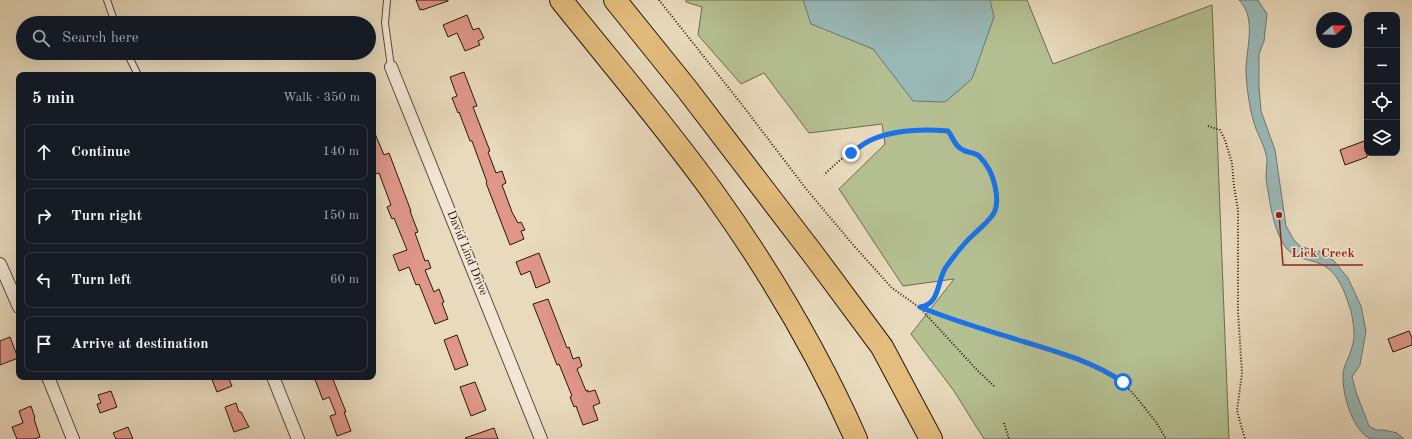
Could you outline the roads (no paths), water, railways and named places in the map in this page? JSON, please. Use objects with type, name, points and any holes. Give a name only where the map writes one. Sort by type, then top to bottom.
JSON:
[{"type":"highway","points":[[561,0],[684,153],[715,194],[744,237],[801,329],[826,376],[856,439]]},
{"type":"highway","points":[[615,0],[696,101],[882,347],[931,439]]},
{"type":"street","name":"David Lind Drive","points":[[391,67],[541,439]]},
{"type":"street","points":[[0,264],[5,286],[16,302]]},
{"type":"street","points":[[49,380],[73,439]]},
{"type":"street","points":[[274,380],[298,439]]},
{"type":"lane","points":[[108,0],[113,16]]},
{"type":"lane","points":[[387,0],[385,23],[391,67]]},
{"type":"lane","points":[[130,60],[136,72]]},
{"type":"water","points":[[803,0],[990,0],[994,17],[972,79],[945,102],[913,101],[873,49],[811,24]]},
{"type":"water","points":[[1239,0],[1258,0],[1267,14],[1264,41],[1259,54],[1261,111],[1275,150],[1286,226],[1294,240],[1301,247],[1319,251],[1334,261],[1348,278],[1361,306],[1366,331],[1360,365],[1352,377],[1356,392],[1369,426],[1376,430],[1397,433],[1404,439],[1371,439],[1359,429],[1354,421],[1344,392],[1343,383],[1343,372],[1351,350],[1354,334],[1351,311],[1345,293],[1339,281],[1326,267],[1298,257],[1288,250],[1276,228],[1266,176],[1267,160],[1254,122],[1247,87],[1246,64],[1249,35],[1248,16],[1245,8]]},
{"type":"place","name":"Lick Creek","points":[[1279,215]]}]
